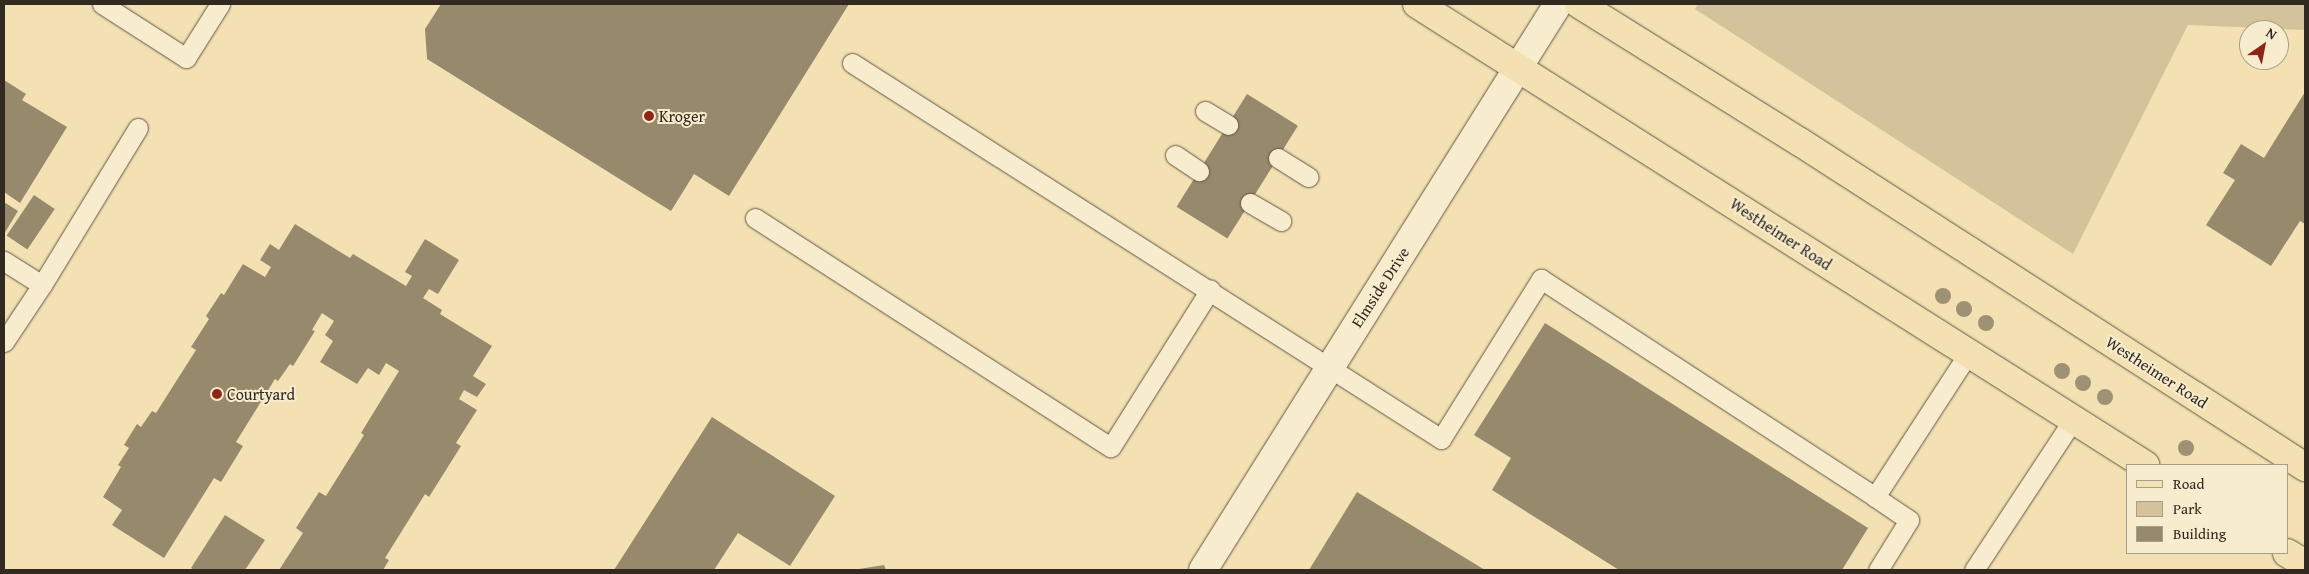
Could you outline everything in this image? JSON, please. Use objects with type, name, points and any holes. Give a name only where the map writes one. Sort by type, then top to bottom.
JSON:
[{"type":"main road","name":"Westheimer Road","points":[[1417,4],[1518,66],[2143,464]]},
{"type":"main road","name":"Westheimer Road","points":[[1579,4],[1808,147],[2305,467]]},
{"type":"main road","points":[[2289,554],[2305,564]]},
{"type":"street","name":"Elmside Drive","points":[[1203,570],[1558,4]]},
{"type":"lane","points":[[106,5],[186,58],[220,4]]},
{"type":"lane","points":[[852,63],[1330,366],[1360,388],[1441,439],[1541,279],[1909,520],[1878,570]]},
{"type":"lane","points":[[1205,111],[1228,125]]},
{"type":"lane","points":[[4,342],[42,285],[138,128]]},
{"type":"lane","points":[[1175,155],[1199,171]]},
{"type":"lane","points":[[1278,158],[1308,177]]},
{"type":"lane","points":[[1250,203],[1280,221]]},
{"type":"lane","points":[[755,218],[1111,447],[1210,290]]},
{"type":"lane","points":[[4,261],[42,285]]},
{"type":"lane","points":[[1875,497],[1968,354]]},
{"type":"lane","points":[[1974,570],[2072,420]]},
{"type":"green space","points":[[1698,4],[2305,4],[2305,30],[2289,29],[2289,20],[2239,20],[2239,27],[2188,25],[2073,254],[1695,9]]},
{"type":"building","name":"Kroger","points":[[441,4],[849,4],[729,196],[694,174],[671,211],[427,59],[425,29]]},
{"type":"building","points":[[4,80],[26,94],[22,100],[67,127],[20,203],[4,192]]},
{"type":"building","points":[[2305,92],[2305,224],[2300,221],[2271,266],[2206,225],[2235,180],[2223,173],[2241,144],[2264,158]]},
{"type":"building","points":[[1247,94],[1298,126],[1227,239],[1177,207]]},
{"type":"building","points":[[34,195],[55,209],[27,250],[7,236]]},
{"type":"building","points":[[4,202],[18,211],[4,234]]},
{"type":"building","name":"Courtyard","points":[[295,224],[350,258],[353,254],[406,286],[412,276],[405,272],[425,239],[459,260],[438,294],[429,289],[423,298],[442,310],[440,314],[492,346],[473,376],[486,384],[477,397],[464,390],[459,399],[477,410],[456,443],[461,446],[429,497],[425,494],[385,558],[389,560],[383,570],[279,570],[303,533],[296,528],[319,492],[326,496],[364,435],[361,433],[399,371],[386,363],[379,375],[368,368],[357,384],[320,362],[333,341],[325,335],[334,321],[322,313],[312,330],[315,331],[293,366],[290,364],[278,381],[275,379],[236,442],[243,446],[221,482],[214,478],[164,558],[112,525],[122,510],[103,497],[121,467],[118,465],[129,448],[124,445],[137,424],[141,427],[152,411],[156,413],[196,350],[191,347],[209,319],[206,316],[221,293],[224,295],[243,264],[265,277],[271,267],[260,260],[270,244],[279,250]]},
{"type":"building","points":[[1545,323],[1868,528],[1842,570],[1619,570],[1492,490],[1511,458],[1474,435]]},
{"type":"building","points":[[712,417],[835,496],[790,566],[738,533],[714,570],[614,570]]},
{"type":"building","points":[[1357,492],[1485,570],[1309,570]]},
{"type":"building","points":[[225,515],[265,540],[245,570],[194,570],[191,568]]},
{"type":"building","points":[[884,565],[886,570],[859,570],[859,569]]},
{"type":"place","name":"Kroger","points":[[649,116]]},
{"type":"place","name":"Courtyard","points":[[217,394]]}]
